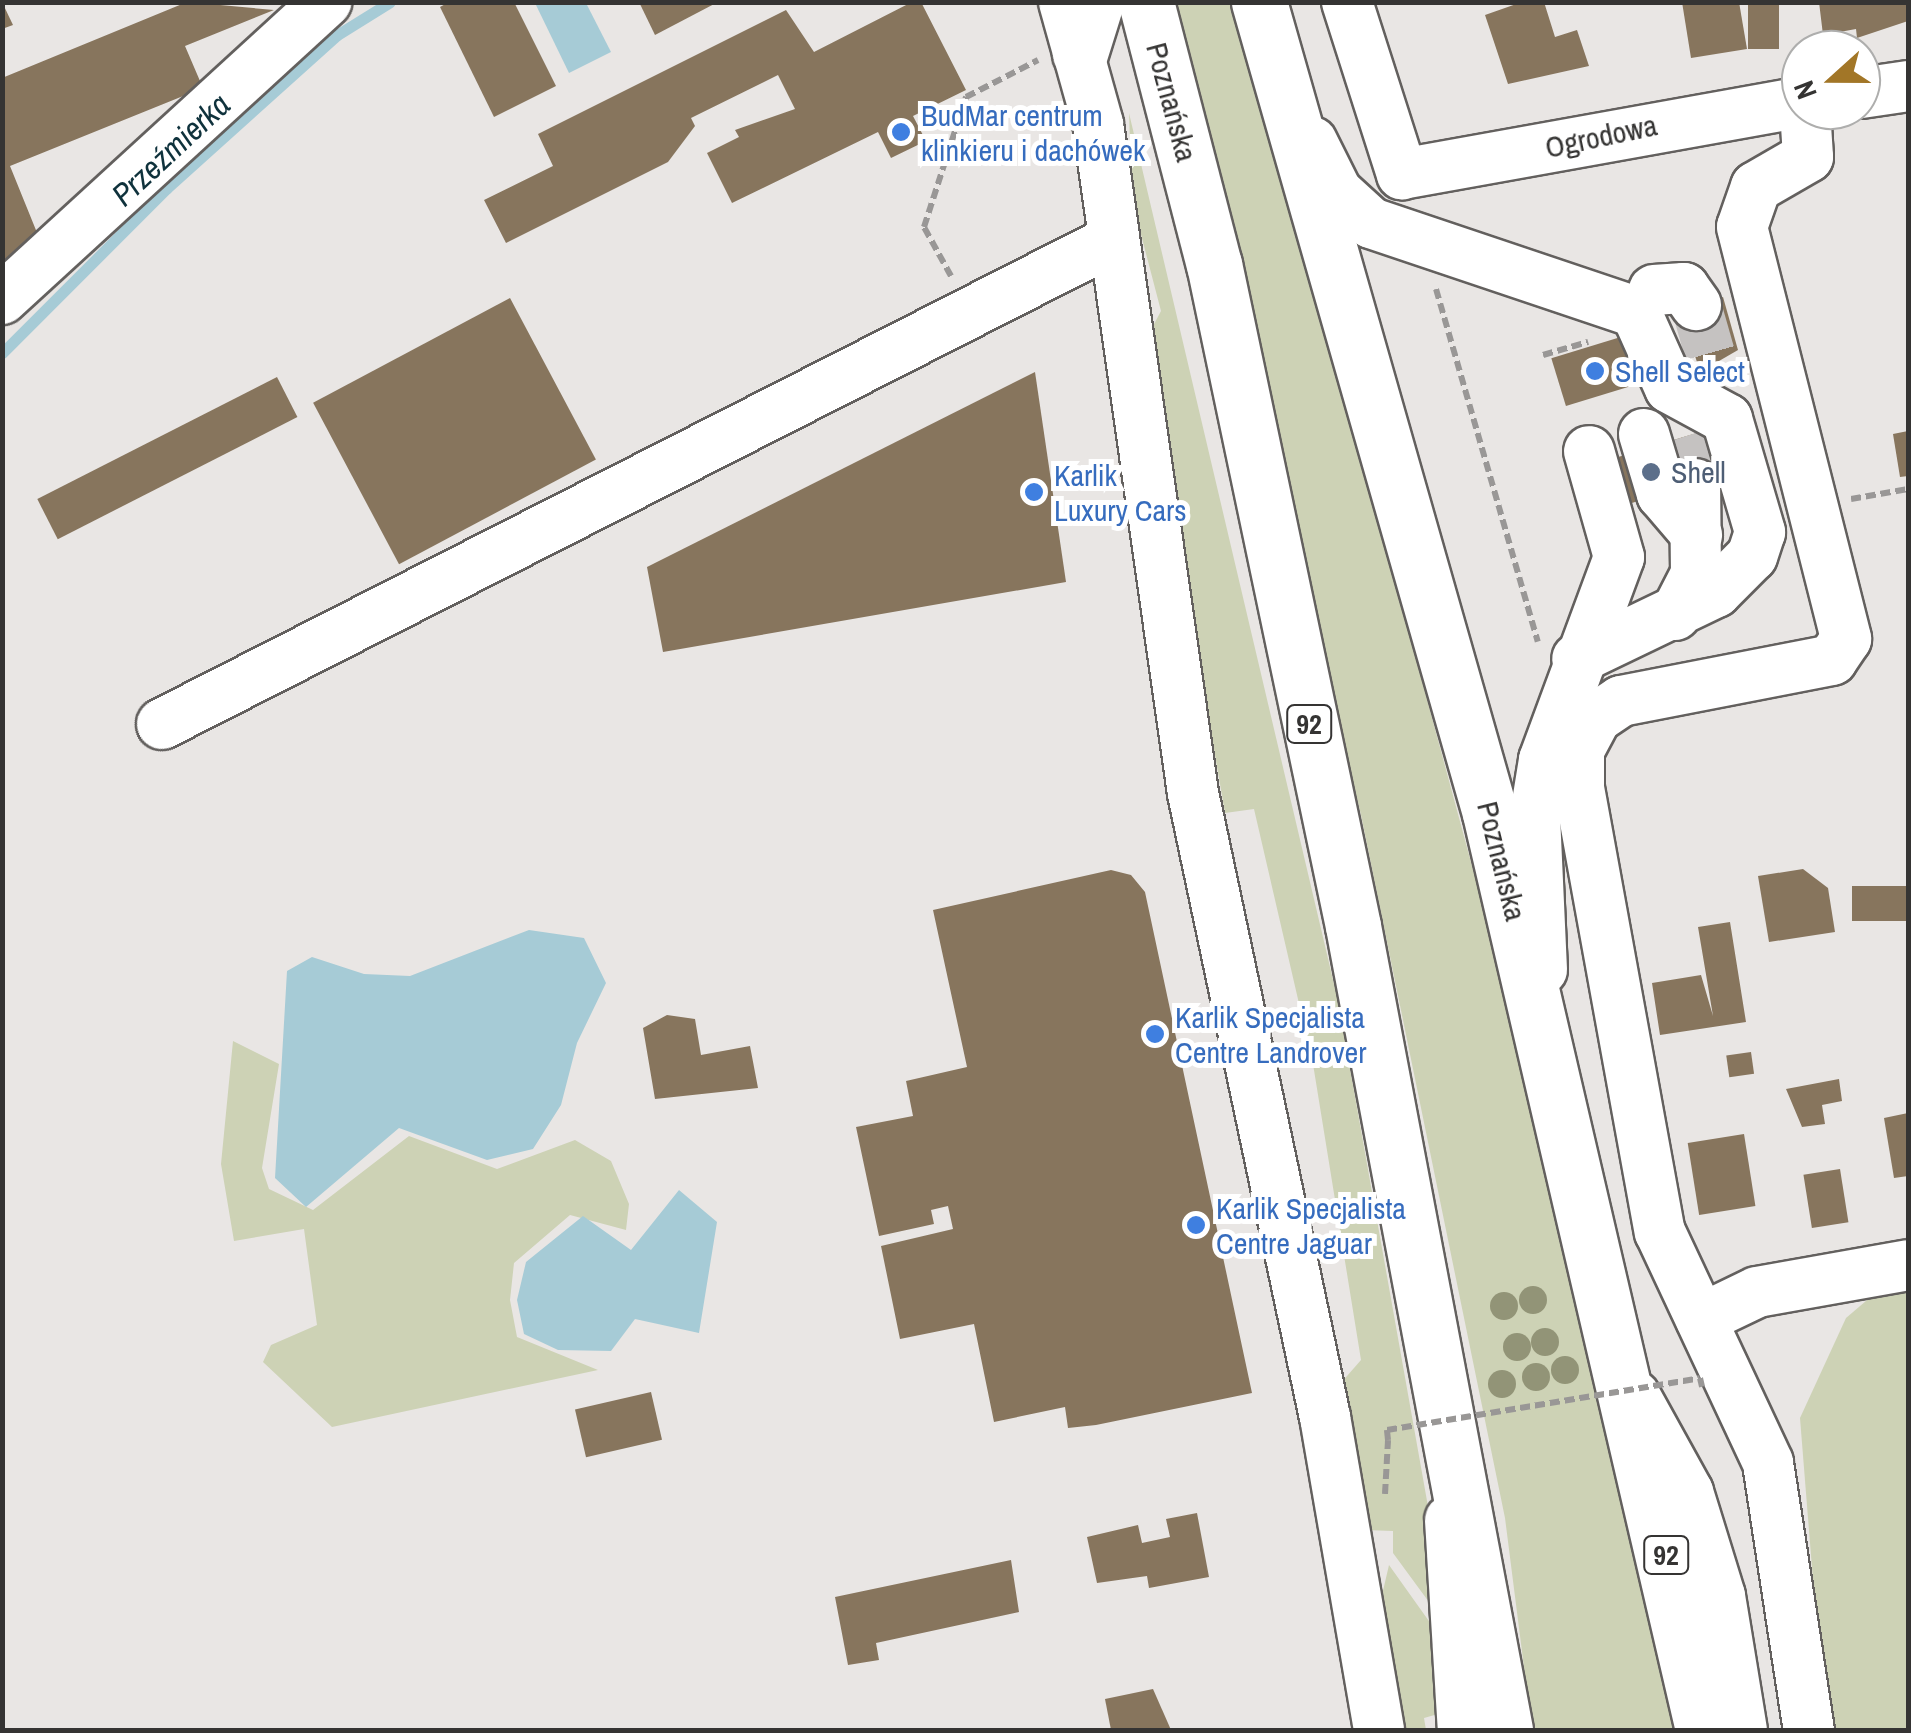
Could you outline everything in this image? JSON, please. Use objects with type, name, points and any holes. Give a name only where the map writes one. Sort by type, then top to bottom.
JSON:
[{"type":"main road","name":"Poznańska","points":[[1146,2],[1214,264],[1506,1730]]},
{"type":"main road","name":"Poznańska","points":[[1266,27],[1544,1024],[1703,1730]]},
{"type":"street","points":[[2,299],[326,2]]},
{"type":"street","name":"Ogrodowa","points":[[1347,2],[1402,174],[1781,106]]},
{"type":"street","points":[[1079,25],[1192,793],[1325,1417],[1379,1730]]},
{"type":"street","points":[[1266,27],[1337,192],[1371,222],[1636,312],[1670,388],[1727,419]]},
{"type":"street","points":[[1881,90],[1908,86]]},
{"type":"street","points":[[1806,130],[1808,156],[1756,187],[1742,228],[1808,496],[1843,612],[1842,650],[1832,660],[1621,701],[1596,718],[1579,750],[1579,788],[1660,1232],[1736,1384],[1780,1508],[1808,1730]]},
{"type":"street","points":[[162,724],[1113,240]]},
{"type":"street","points":[[1568,680],[1741,572],[1760,541],[1714,368]]},
{"type":"street","points":[[1544,1024],[1535,815],[1568,680],[1619,557],[1650,446]]},
{"type":"street","points":[[1650,446],[1697,535],[1696,574],[1674,615],[1698,686]]},
{"type":"street","points":[[1650,446],[1662,494],[1697,535]]},
{"type":"street","points":[[1753,506],[1808,496]]},
{"type":"street","points":[[1701,1319],[1756,1292],[1908,1266]]},
{"type":"street","points":[[1626,1380],[1688,1492],[1720,1596],[1742,1730]]},
{"type":"street","points":[[1451,1450],[1450,1626],[1464,1730]]},
{"type":"path","points":[[951,276],[924,227],[966,97],[1079,25]]},
{"type":"path","points":[[1423,241],[1568,680]]},
{"type":"path","points":[[1808,496],[1908,489]]},
{"type":"path","points":[[1384,1512],[1386,1430],[1700,1378],[1702,1387]]},
{"type":"green space","points":[[1166,3],[1239,3],[1529,1077],[1675,1730],[1532,1730],[1505,1518],[1361,815]]},
{"type":"green space","points":[[1129,113],[1338,1001],[1437,1557],[1437,1613],[1393,1553],[1393,1531],[1365,1530],[1340,1384],[1361,1360],[1313,1064],[1254,809],[1225,813],[1144,343],[1161,311],[1132,200]]},
{"type":"green space","points":[[233,1041],[279,1064],[262,1168],[269,1189],[313,1210],[409,1136],[497,1169],[575,1140],[611,1161],[629,1204],[626,1230],[570,1215],[514,1263],[510,1300],[517,1337],[598,1370],[332,1427],[263,1362],[271,1345],[317,1325],[304,1229],[234,1241],[221,1164]]},
{"type":"green space","points":[[1908,1289],[1908,1730],[1825,1730],[1800,1418],[1846,1318],[1873,1295]]},
{"type":"green space","points":[[1389,1565],[1431,1624],[1438,1714],[1424,1718],[1426,1730],[1392,1730],[1375,1625]]},
{"type":"water","points":[[535,3],[586,3],[611,52],[569,73]]},
{"type":"water","points":[[529,930],[584,938],[606,983],[577,1043],[561,1105],[533,1149],[487,1160],[399,1128],[306,1207],[275,1178],[287,971],[312,957],[364,974],[410,976]]},
{"type":"water","points":[[679,1190],[717,1222],[699,1333],[635,1319],[611,1351],[558,1350],[524,1334],[517,1300],[526,1262],[583,1216],[631,1250]]},
{"type":"building","points":[[2,2],[13,25],[2,29]]},
{"type":"building","points":[[187,2],[274,10],[185,46],[203,88],[10,166],[42,245],[2,261],[2,78]]},
{"type":"building","points":[[449,2],[514,2],[556,86],[494,117],[440,7]]},
{"type":"building","points":[[639,2],[718,2],[655,35]]},
{"type":"building","points":[[912,2],[921,2],[966,90],[913,116],[926,141],[891,158],[878,132],[732,203],[707,153],[739,137],[735,130],[795,109],[778,75],[691,118],[695,126],[668,162],[506,243],[484,200],[553,166],[538,134],[786,10],[814,52]]},
{"type":"building","points":[[1522,2],[1544,2],[1555,37],[1577,30],[1589,66],[1508,84],[1485,15]]},
{"type":"building","points":[[1682,2],[1739,2],[1747,49],[1691,58]]},
{"type":"building","points":[[1748,2],[1779,2],[1779,49],[1748,49]]},
{"type":"building","points":[[1819,2],[1908,2],[1908,21],[1881,30],[1822,30]]},
{"type":"building","points":[[1723,297],[1738,350],[1700,372],[1681,310]]},
{"type":"building","points":[[510,298],[596,460],[399,564],[313,403]]},
{"type":"building","name":"Shell Select","points":[[1624,336],[1639,384],[1566,406],[1551,358]]},
{"type":"building","points":[[1035,372],[1066,582],[663,652],[647,567]]},
{"type":"building","points":[[277,377],[297,417],[58,539],[37,499]]},
{"type":"building","points":[[1703,431],[1717,477],[1600,513],[1586,467]]},
{"type":"building","points":[[1908,431],[1908,476],[1900,477],[1893,434]]},
{"type":"building","points":[[1803,869],[1828,888],[1835,932],[1769,942],[1758,876]]},
{"type":"building","points":[[1111,870],[1131,875],[1145,892],[1252,1393],[1096,1425],[1068,1428],[1065,1407],[994,1422],[974,1324],[900,1339],[881,1246],[953,1229],[948,1206],[931,1210],[934,1224],[879,1236],[856,1127],[913,1116],[906,1081],[967,1067],[933,910]]},
{"type":"building","points":[[1852,886],[1908,886],[1908,921],[1852,921]]},
{"type":"building","points":[[1730,922],[1746,1022],[1660,1035],[1652,983],[1701,975],[1713,1016],[1698,927]]},
{"type":"building","points":[[667,1015],[695,1019],[701,1055],[750,1046],[758,1088],[655,1099],[643,1028]]},
{"type":"building","points":[[1751,1052],[1754,1074],[1729,1077],[1726,1055]]},
{"type":"building","points":[[1839,1079],[1842,1101],[1822,1105],[1825,1124],[1802,1127],[1786,1089]]},
{"type":"building","points":[[1908,1113],[1908,1176],[1894,1178],[1884,1118]]},
{"type":"building","points":[[1744,1134],[1755,1206],[1699,1215],[1688,1143]]},
{"type":"building","points":[[1840,1169],[1848,1222],[1812,1228],[1803,1175]]},
{"type":"building","points":[[651,1392],[662,1440],[586,1457],[575,1410]]},
{"type":"building","points":[[1197,1513],[1209,1577],[1149,1588],[1147,1576],[1097,1583],[1087,1537],[1138,1525],[1142,1543],[1170,1537],[1166,1519]]},
{"type":"building","points":[[1011,1560],[1019,1612],[876,1643],[879,1660],[848,1665],[835,1597]]},
{"type":"building","points":[[1153,1689],[1171,1730],[1111,1730],[1105,1699]]},
{"type":"waterway","name":"Przeźmierka","points":[[2,353],[166,189],[337,35],[390,2]]},
{"type":"tunnel","points":[[1696,305],[1714,368]]},
{"type":"tunnel","points":[[1680,438],[1695,484]]},
{"type":"place","name":"BudMar centrum klinkieru i dachówek","points":[[901,132]]},
{"type":"place","name":"Shell Select","points":[[1595,371]]},
{"type":"place","name":"Shell","points":[[1651,472]]},
{"type":"place","name":"Karlik Luxury Cars","points":[[1034,492]]},
{"type":"place","name":"Karlik Specjalista Centre Landrover","points":[[1155,1034]]},
{"type":"place","name":"Karlik Specjalista Centre Jaguar","points":[[1196,1225]]}]
